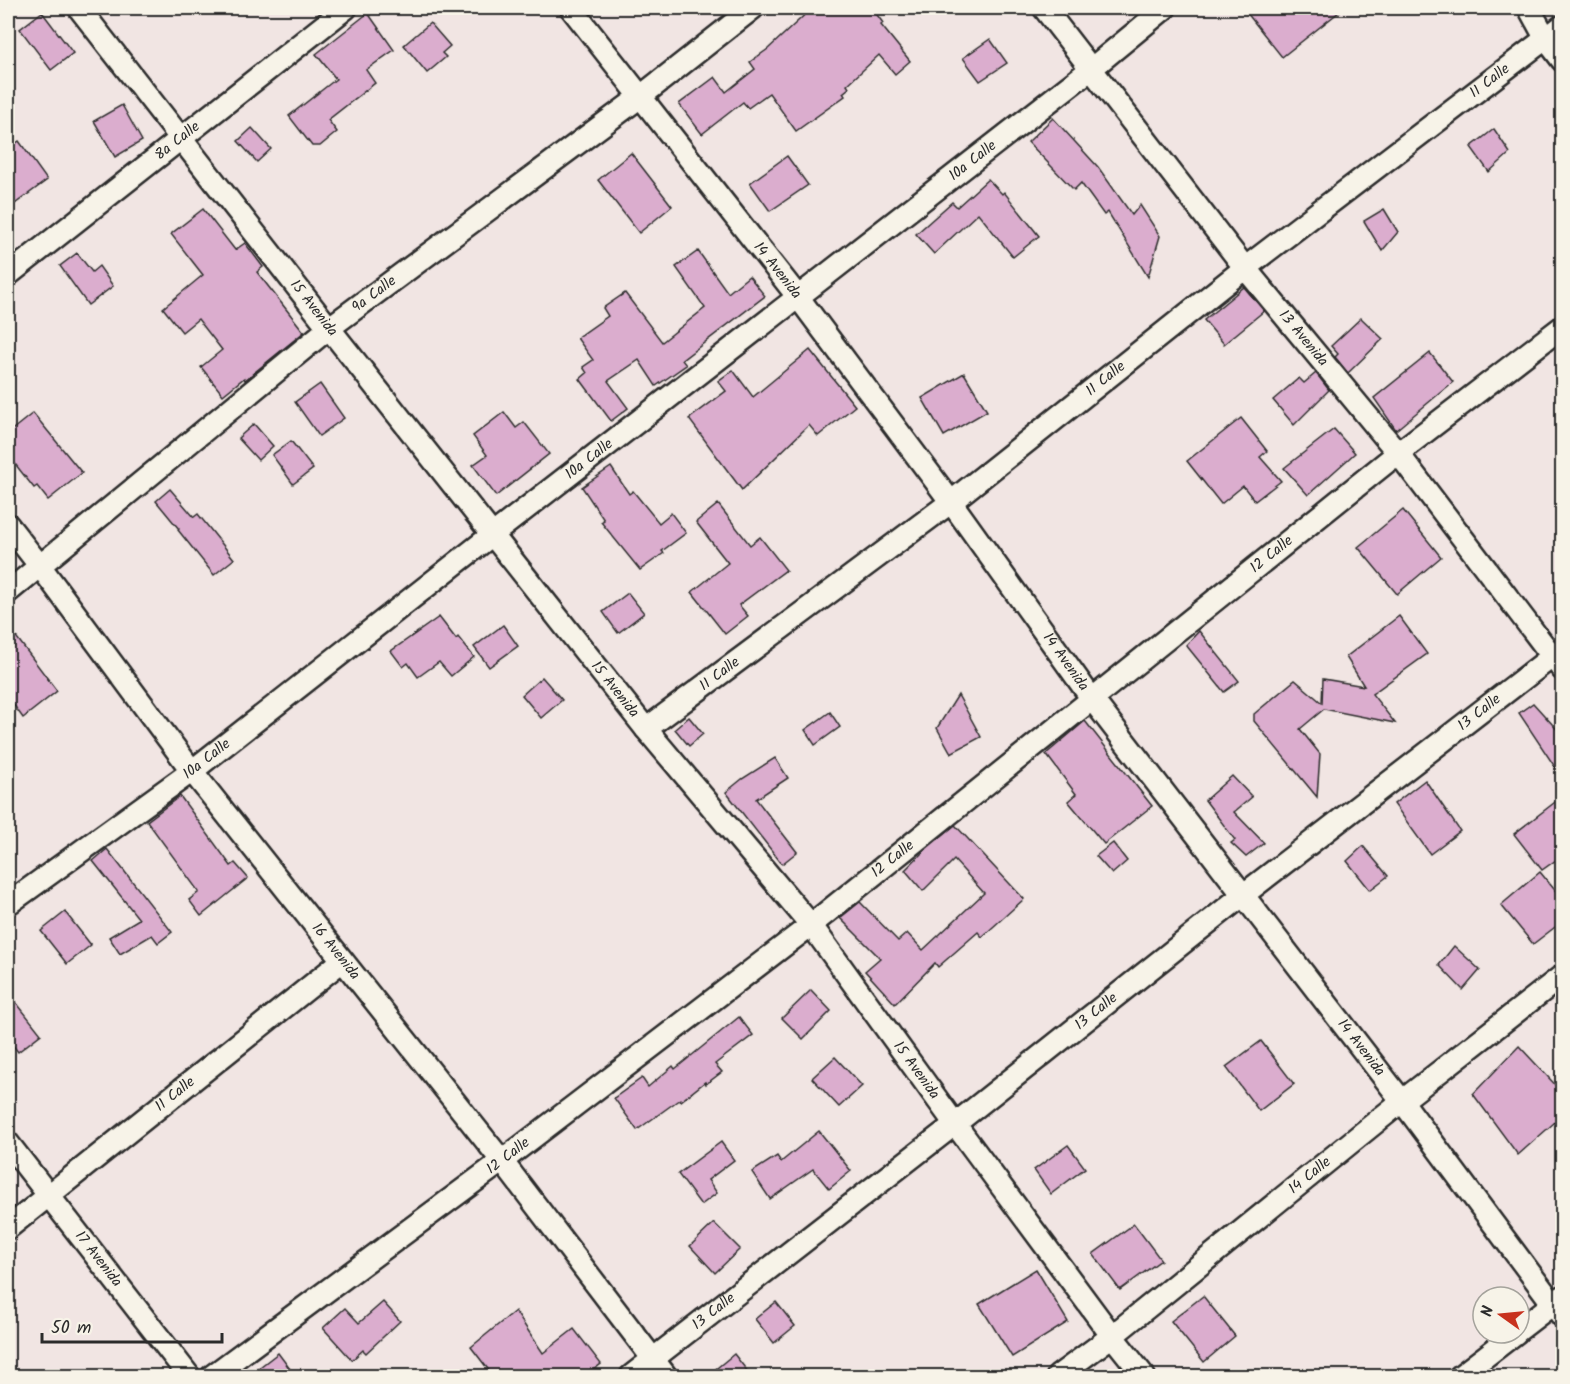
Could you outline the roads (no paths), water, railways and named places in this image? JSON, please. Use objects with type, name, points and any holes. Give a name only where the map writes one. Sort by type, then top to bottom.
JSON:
[{"type":"street","name":"15 Avenida","points":[[79,8],[646,729],[811,925],[1144,1377]]},
{"type":"street","name":"8a Calle","points":[[8,275],[346,8]]},
{"type":"street","name":"14 Avenida","points":[[571,8],[798,297],[951,502],[1092,699],[1559,1306]]},
{"type":"street","name":"9a Calle","points":[[8,592],[329,328],[640,97],[753,8]]},
{"type":"street","name":"13 Avenida","points":[[1044,8],[1245,268],[1398,453],[1559,658]]},
{"type":"street","name":"10a Calle","points":[[8,904],[192,771],[492,534],[1091,69],[1165,8]]},
{"type":"street","points":[[1528,8],[1554,32],[1563,60]]},
{"type":"street","name":"11 Calle","points":[[646,729],[951,502],[1245,268],[1554,32]]},
{"type":"street","name":"12 Calle","points":[[212,1377],[502,1161],[811,925],[1398,453],[1563,327]]},
{"type":"street","name":"16 Avenida","points":[[8,525],[192,771],[502,1161],[666,1377]]},
{"type":"street","name":"13 Calle","points":[[631,1377],[956,1124],[1243,895],[1559,658]]},
{"type":"street","name":"11 Calle","points":[[8,1228],[342,961]]},
{"type":"street","name":"14 Calle","points":[[1058,1377],[1112,1336],[1402,1101],[1563,976]]},
{"type":"street","name":"17 Avenida","points":[[8,1143],[189,1377]]},
{"type":"street","points":[[1531,1323],[1559,1306]]},
{"type":"street","points":[[1460,1377],[1501,1345]]}]
